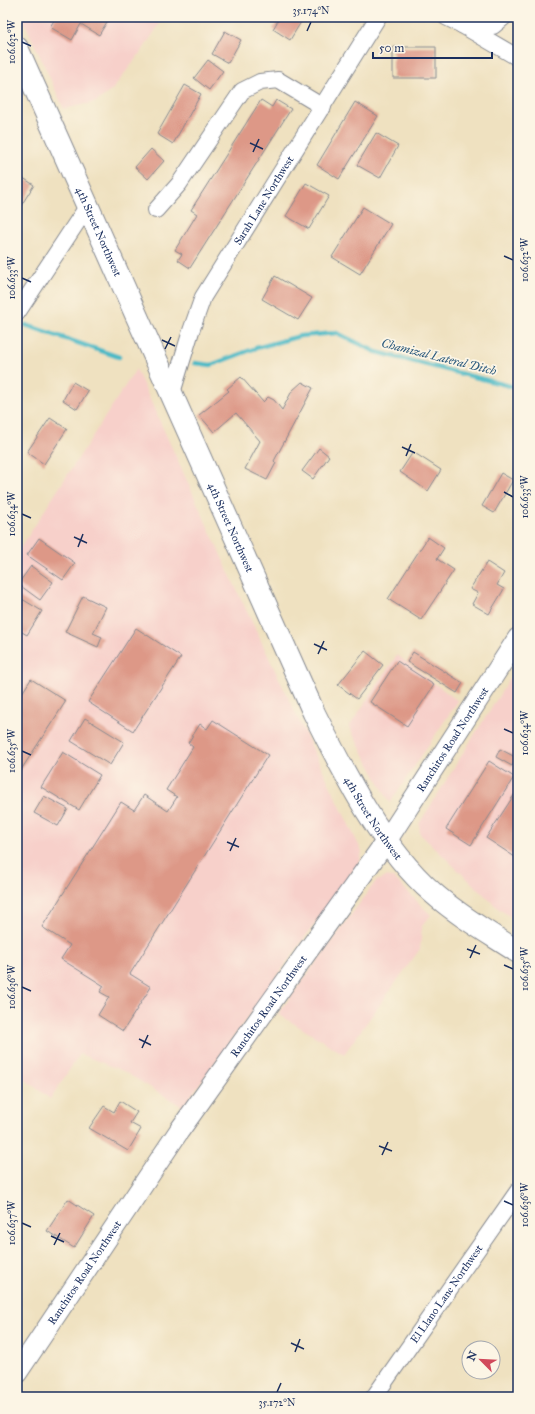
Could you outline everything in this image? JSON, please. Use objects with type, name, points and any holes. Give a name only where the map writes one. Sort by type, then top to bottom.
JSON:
[{"type":"main road","name":"4th Street Northwest","points":[[17,48],[314,713],[343,770],[387,840],[432,893],[468,920],[518,952]]},
{"type":"street","name":"Sarah Lane Northwest","points":[[172,393],[203,297],[378,17]]},
{"type":"street","points":[[446,17],[515,56],[518,60]]},
{"type":"street","points":[[462,26],[493,26],[504,17]]},
{"type":"street","points":[[156,210],[179,184],[242,91],[260,82],[278,80],[323,106]]},
{"type":"street","points":[[17,313],[87,207]]},
{"type":"street","name":"Ranchitos Road Northwest","points":[[17,1373],[180,1131],[387,840],[518,638]]},
{"type":"street","name":"El Llano Lane Northwest","points":[[374,1397],[518,1191]]},
{"type":"shaded area","points":[[22,17],[164,17],[144,48],[112,90],[96,102],[64,109]]},
{"type":"shaded area","points":[[136,369],[240,597],[362,852],[360,861],[183,1107],[123,1071],[80,1054],[50,1099],[17,1073],[17,937],[19,933],[17,931],[17,553]]},
{"type":"shaded area","points":[[397,655],[458,701],[390,803],[349,727]]},
{"type":"shaded area","points":[[518,665],[518,922],[499,909],[420,834],[419,824]]},
{"type":"shaded area","points":[[388,876],[395,879],[431,915],[422,926],[420,949],[344,1054],[278,1014],[376,881]]},
{"type":"building","points":[[56,17],[110,17],[99,35],[81,24],[72,40],[50,27]]},
{"type":"building","points":[[276,17],[304,17],[290,40],[273,29],[279,19]]},
{"type":"building","points":[[225,31],[241,40],[228,63],[212,54]]},
{"type":"building","points":[[393,47],[436,47],[436,78],[393,78]]},
{"type":"building","points":[[208,60],[223,71],[209,90],[194,78]]},
{"type":"building","points":[[185,85],[201,94],[173,144],[157,134]]},
{"type":"building","points":[[261,100],[272,107],[276,100],[291,109],[190,268],[178,260],[182,254],[175,250],[197,214],[191,210]]},
{"type":"building","points":[[355,102],[378,116],[339,179],[317,165]]},
{"type":"building","points":[[376,133],[398,146],[380,178],[357,165]]},
{"type":"building","points":[[151,149],[164,161],[148,179],[135,167]]},
{"type":"building","points":[[17,174],[34,185],[17,212]]},
{"type":"building","points":[[306,183],[329,196],[309,229],[286,216]]},
{"type":"building","points":[[363,207],[391,224],[360,274],[332,257]]},
{"type":"building","points":[[275,276],[312,298],[298,320],[262,299]]},
{"type":"building","points":[[241,377],[263,402],[268,397],[274,400],[282,410],[292,391],[302,382],[313,388],[274,461],[276,463],[267,480],[245,469],[260,441],[236,413],[214,432],[199,415],[229,391],[227,389]]},
{"type":"building","points":[[73,382],[88,391],[77,409],[63,400]]},
{"type":"building","points":[[50,418],[67,429],[44,464],[27,452]]},
{"type":"building","points":[[319,448],[329,456],[313,479],[302,471]]},
{"type":"building","points":[[413,452],[441,470],[428,491],[400,472]]},
{"type":"building","points":[[501,473],[513,480],[494,513],[482,506]]},
{"type":"building","points":[[428,537],[444,548],[437,559],[454,570],[421,620],[388,599]]},
{"type":"building","points":[[39,538],[75,563],[63,580],[27,555]]},
{"type":"building","points":[[487,562],[504,573],[497,585],[504,589],[489,614],[472,604],[478,593],[470,589]]},
{"type":"building","points":[[31,566],[53,582],[40,600],[18,584]]},
{"type":"building","points":[[17,596],[42,611],[27,635],[17,629]]},
{"type":"building","points":[[83,596],[106,607],[93,633],[102,637],[98,647],[65,632]]},
{"type":"building","points":[[136,628],[181,657],[133,731],[88,702]]},
{"type":"building","points":[[365,651],[383,665],[357,699],[338,685]]},
{"type":"building","points":[[413,652],[463,683],[457,693],[407,662]]},
{"type":"building","points":[[397,661],[434,685],[407,726],[370,702]]},
{"type":"building","points":[[31,679],[66,701],[17,776],[17,701]]},
{"type":"building","points":[[85,718],[124,742],[110,765],[71,741]]},
{"type":"building","points":[[213,720],[268,755],[130,974],[151,987],[123,1031],[98,1015],[109,997],[100,992],[104,986],[61,959],[70,945],[42,927],[121,802],[134,810],[144,795],[168,811],[177,797],[166,790],[193,747],[188,743],[200,724],[207,729]]},
{"type":"building","points":[[500,749],[517,758],[512,766],[496,757]]},
{"type":"building","points":[[63,752],[100,775],[79,810],[41,787]]},
{"type":"building","points":[[489,761],[514,777],[471,845],[446,829]]},
{"type":"building","points":[[518,789],[518,859],[486,838]]},
{"type":"building","points":[[44,796],[68,809],[58,826],[34,813]]},
{"type":"building","points":[[120,1101],[137,1112],[130,1123],[141,1129],[128,1151],[89,1128],[104,1106],[114,1112]]},
{"type":"building","points":[[68,1199],[94,1216],[74,1248],[47,1231]]},
{"type":"waterway","name":"Chamizal Lateral Ditch","points":[[26,325],[119,357]]},
{"type":"waterway","name":"Chamizal Lateral Ditch","points":[[195,363],[211,365],[256,348],[300,336],[337,333],[376,352],[518,388]]}]
